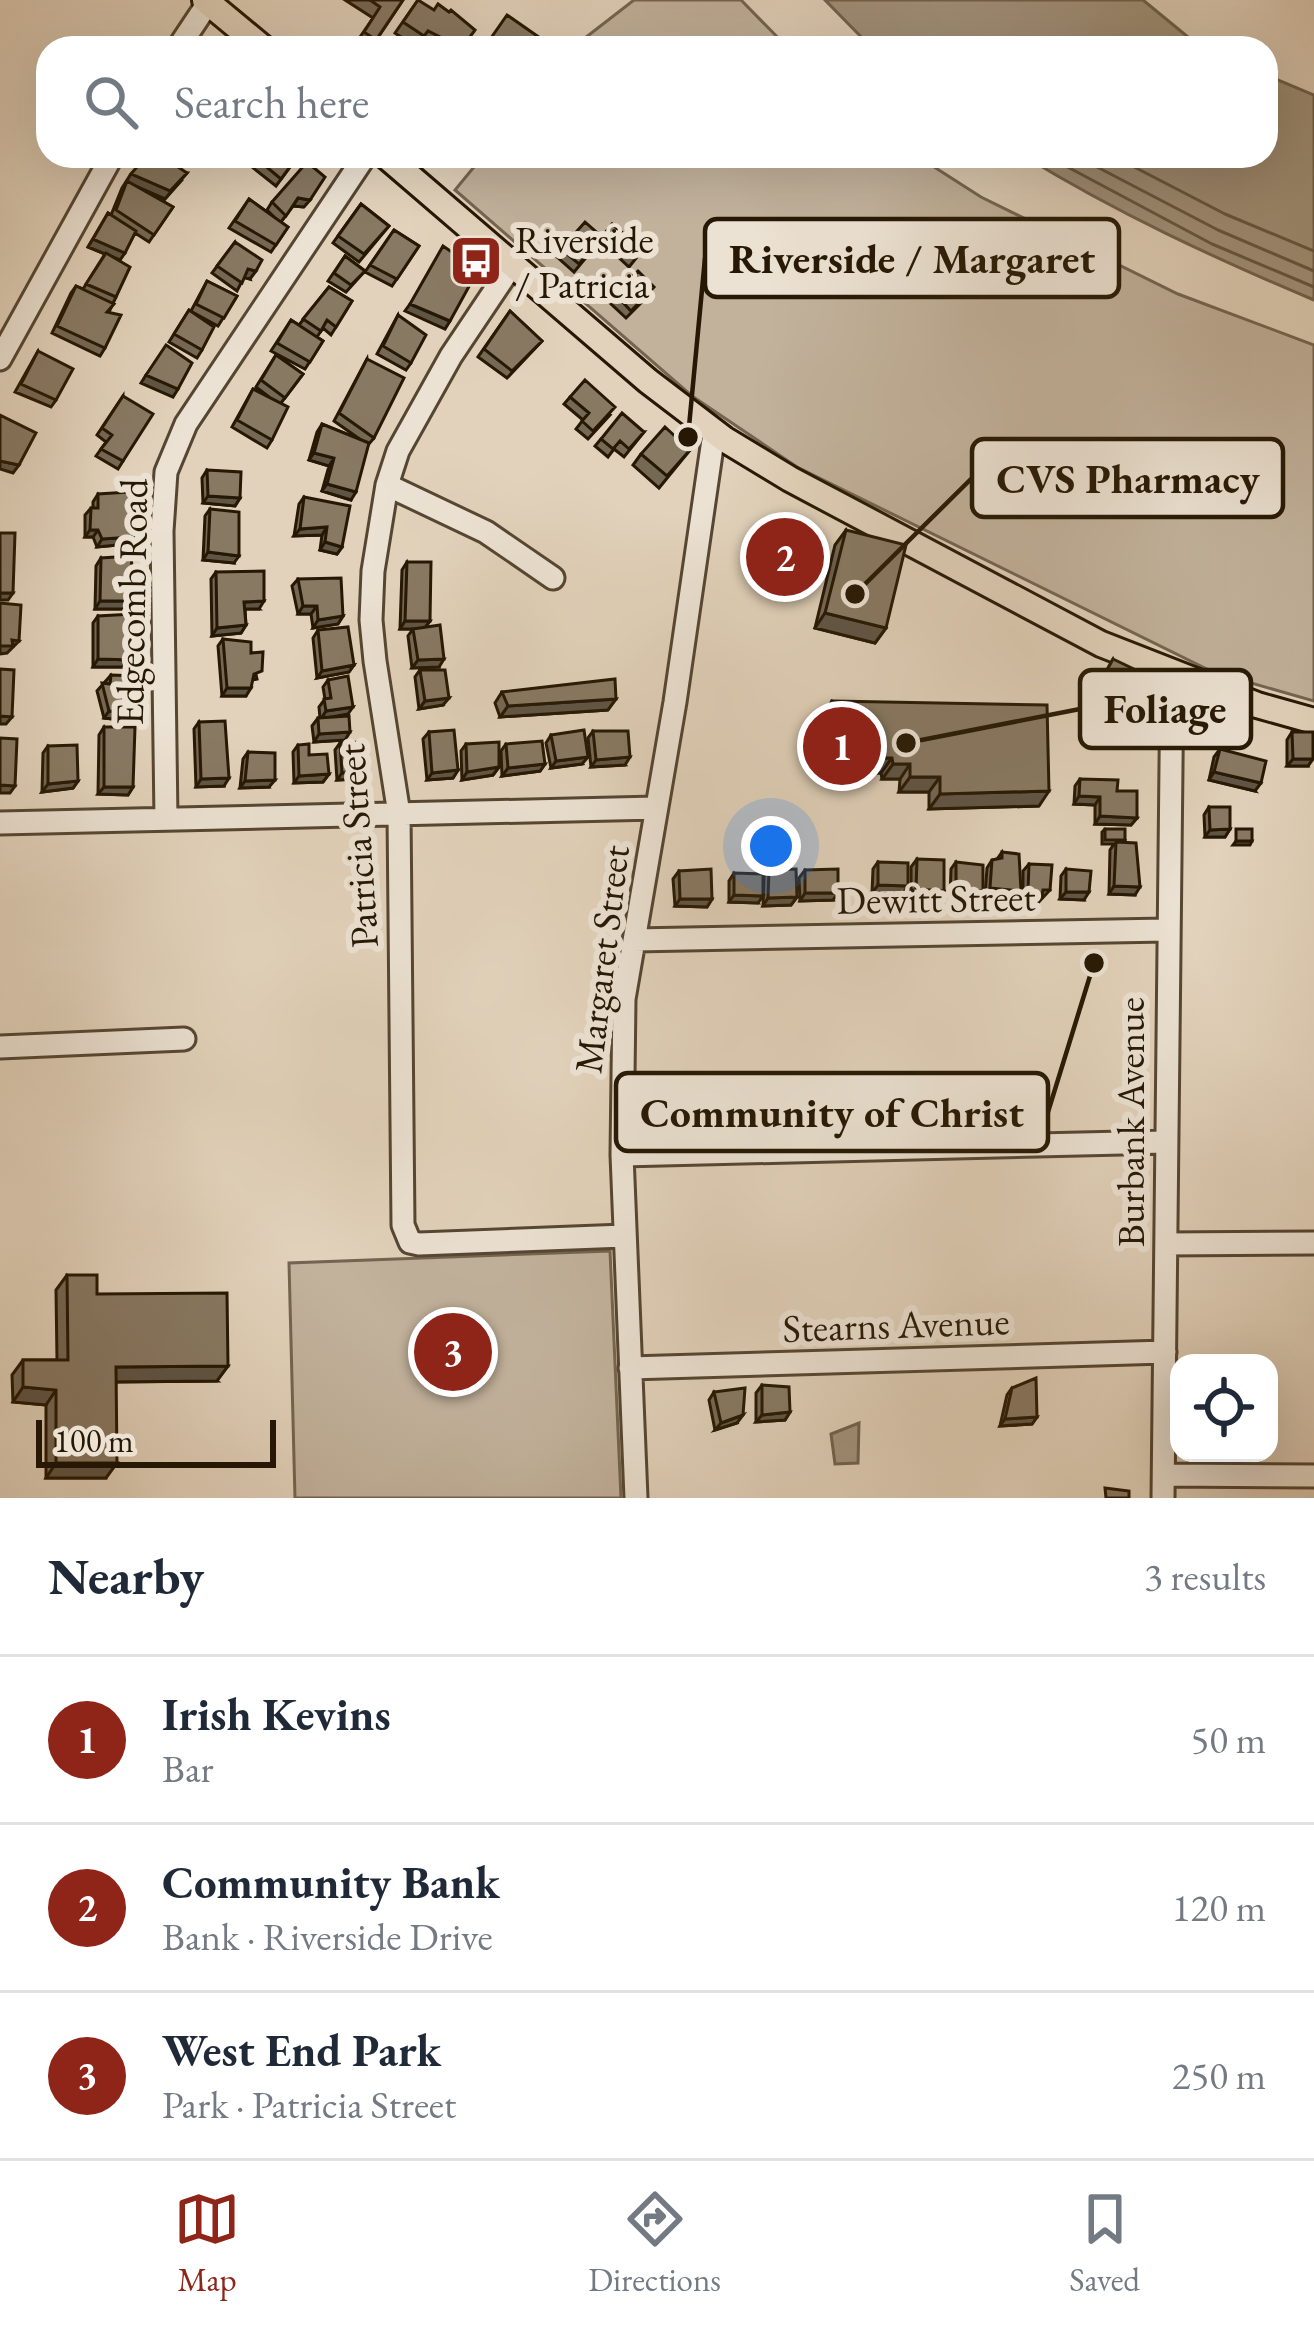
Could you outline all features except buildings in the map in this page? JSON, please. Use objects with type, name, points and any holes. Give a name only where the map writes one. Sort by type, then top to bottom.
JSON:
[{"type":"main road","points":[[206,2],[248,36]]},
{"type":"main road","points":[[400,168],[714,434],[1101,644],[1257,705],[1314,721]]},
{"type":"street","points":[[185,36],[206,2]]},
{"type":"street","points":[[0,359],[10,317],[104,168]]},
{"type":"street","name":"Edgecomb Road","points":[[166,819],[162,531],[171,455],[197,406],[356,168]]},
{"type":"street","name":"Patricia Street","points":[[512,265],[415,416],[387,485],[375,554],[371,620],[399,814],[405,1237],[418,1244],[624,1236]]},
{"type":"street","name":"Margaret Street","points":[[636,1498],[622,1155],[624,999],[714,434]]},
{"type":"street","points":[[387,485],[486,532],[553,578]]},
{"type":"street","name":"Burbank Avenue","points":[[1163,1498],[1172,674]]},
{"type":"street","points":[[0,823],[656,808]]},
{"type":"street","name":"Dewitt Street","points":[[635,940],[1166,930]]},
{"type":"street","points":[[0,1047],[184,1039]]},
{"type":"street","points":[[622,1155],[1166,1142]]},
{"type":"street","points":[[1166,1244],[1314,1243]]},
{"type":"street","name":"Stearns Avenue","points":[[630,1368],[1165,1352]]},
{"type":"street","points":[[1164,1474],[1314,1477]]},
{"type":"shaded area","points":[[634,0],[741,0],[776,36],[588,36]]},
{"type":"shaded area","points":[[473,168],[936,168],[981,197],[1178,294],[1314,345],[1314,701],[1213,672],[797,467],[692,396],[455,190]]},
{"type":"shaded area","points":[[610,1251],[621,1498],[295,1498],[289,1263]]},
{"type":"water","points":[[825,0],[1143,0],[1187,36],[860,36]]},
{"type":"water","points":[[1278,80],[1314,95],[1314,300],[1166,234],[1044,168],[1278,168]]},
{"type":"water","points":[[859,1423],[858,1463],[835,1464],[831,1434]]},
{"type":"place","name":"Riverside / Patricia","points":[[476,261]]},
{"type":"place","name":"Riverside / Margaret","points":[[688,437]]},
{"type":"place","name":"Community Bank","points":[[785,557]]},
{"type":"place","name":"CVS Pharmacy","points":[[855,594]]},
{"type":"place","name":"Foliage","points":[[906,743]]},
{"type":"place","name":"Irish Kevins","points":[[842,746]]},
{"type":"place","name":"Community of Christ","points":[[1094,963]]},
{"type":"place","name":"West End Park","points":[[453,1352]]}]
